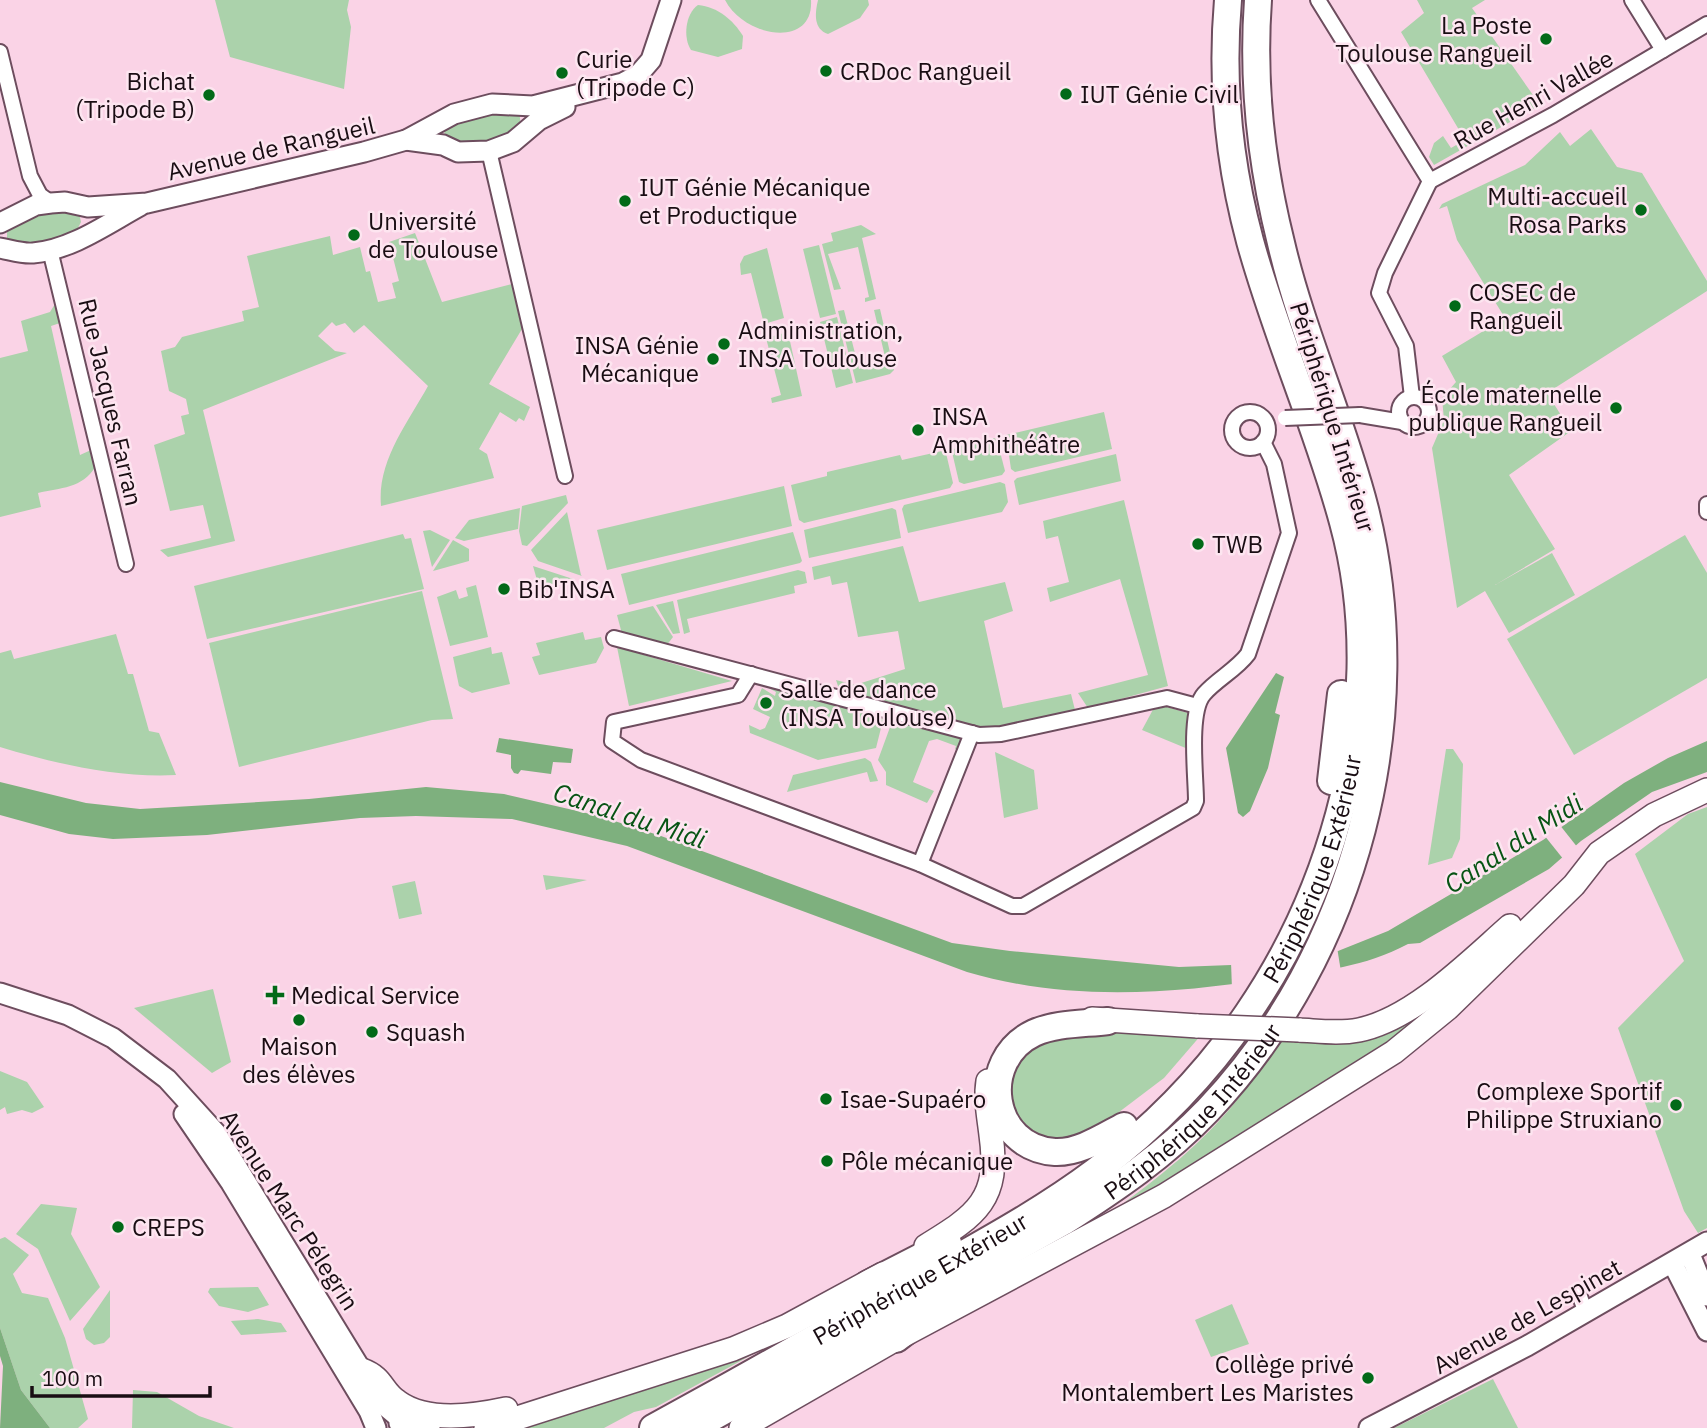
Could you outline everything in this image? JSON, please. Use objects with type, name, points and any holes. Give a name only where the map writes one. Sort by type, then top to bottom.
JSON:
[{"type":"highway","name":"Périphérique Extérieur","points":[[653,1428],[999,1233],[1092,1174],[1176,1103],[1208,1069],[1256,1004],[1280,963],[1320,875],[1342,803],[1357,735],[1360,678],[1356,586],[1344,526],[1318,439],[1259,272],[1239,191],[1227,100],[1228,0]]},
{"type":"highway","name":"Périphérique Intérieur","points":[[693,1428],[1063,1222],[1114,1190],[1163,1152],[1207,1111],[1269,1033],[1314,958],[1352,870],[1374,781],[1381,718],[1383,657],[1375,563],[1364,508],[1344,437],[1281,244],[1258,115],[1258,0]]},
{"type":"highway","points":[[869,1284],[1036,1193],[1124,1126],[1200,1054],[1245,998],[1291,909],[1313,854],[1330,788],[1340,717],[1343,672],[1340,583],[1328,507],[1319,472],[1318,439]]},
{"type":"highway","points":[[1108,1021],[1049,1028],[1018,1043],[999,1070],[996,1088],[1004,1121],[1013,1132],[1025,1142],[1054,1152],[1080,1148],[1124,1126]]},
{"type":"highway","points":[[896,1339],[918,1320],[1042,1246],[1063,1222]]},
{"type":"main road","points":[[486,1428],[518,1420],[595,1391],[733,1349],[787,1326],[869,1284],[972,1216],[987,1196],[994,1157],[987,1102],[989,1069],[998,1049],[1010,1035],[1024,1025],[1044,1018],[1073,1017],[1198,1026],[1360,1030],[1406,1009],[1467,964],[1599,853],[1654,815],[1707,790]]},
{"type":"main road","points":[[741,1428],[896,1339],[1164,1196],[1394,1052],[1448,1008],[1574,885],[1599,853]]},
{"type":"main road","points":[[362,1370],[377,1375],[398,1403],[424,1411],[459,1416],[511,1408],[565,1393],[595,1391]]},
{"type":"street","name":"Avenue de Rangueil","points":[[147,203],[50,250],[24,253],[5,249],[0,236],[8,218],[51,203],[78,206],[147,203],[406,140],[442,121],[492,104],[524,105],[563,99],[623,83],[638,75],[650,60],[671,0]]},
{"type":"street","name":"Avenue de Rangueil","points":[[406,140],[443,145],[458,152],[489,150],[513,142],[555,110],[630,89],[645,81],[657,66],[681,0]]},
{"type":"street","points":[[1318,0],[1430,181],[1385,273],[1379,293],[1406,346],[1407,400],[1399,413],[1402,422]]},
{"type":"street","points":[[1632,0],[1660,52]]},
{"type":"street","name":"Rue Henri Vallée","points":[[1430,181],[1541,122],[1707,24]]},
{"type":"street","points":[[0,52],[30,176],[40,195],[51,203]]},
{"type":"street","points":[[524,105],[530,116],[526,131]]},
{"type":"street","points":[[442,121],[437,135],[443,145]]},
{"type":"street","points":[[489,150],[565,476]]},
{"type":"street","points":[[8,218],[29,189],[30,176]]},
{"type":"street","points":[[78,206],[87,220],[81,237]]},
{"type":"street","name":"Rue Jacques Farran","points":[[50,250],[126,564]]},
{"type":"street","points":[[1265,420],[1360,415],[1416,427],[1426,420],[1429,413],[1424,401],[1407,400],[1360,415]]},
{"type":"street","points":[[1255,413],[1265,420],[1268,429],[1264,442],[1254,448],[1242,446],[1235,440],[1232,431],[1234,422],[1243,414],[1255,413]]},
{"type":"street","points":[[751,674],[738,695],[614,722],[612,741],[641,760],[920,864],[1012,906],[1023,906],[1186,814],[1196,801],[1196,706],[1207,691],[1238,667],[1248,654],[1289,533],[1275,464],[1264,442]]},
{"type":"street","points":[[1707,504],[1707,512]]},
{"type":"street","points":[[614,638],[972,733],[1001,734],[1167,698],[1196,706]]},
{"type":"street","points":[[920,864],[972,733]]},
{"type":"street","name":"Avenue Marc Pélegrin","points":[[0,993],[68,1015],[113,1038],[167,1079],[216,1133],[396,1425]]},
{"type":"street","name":"Avenue Marc Pélegrin","points":[[0,1005],[35,1014],[100,1044],[157,1084],[181,1110],[225,1174],[369,1411],[376,1428]]},
{"type":"street","name":"Avenue de Lespinet","points":[[1368,1428],[1583,1304],[1681,1259],[1707,1242]]},
{"type":"street","points":[[1681,1259],[1707,1296]]},
{"type":"street","points":[[1681,1259],[1707,1331]]},
{"type":"street","points":[[396,1425],[430,1428]]},
{"type":"shaded area","points":[[215,0],[349,0],[347,10],[351,27],[344,89],[230,57]]},
{"type":"shaded area","points":[[725,0],[811,0],[809,16],[802,26],[790,32],[777,33],[747,23]]},
{"type":"shaded area","points":[[818,0],[868,0],[869,5],[860,18],[828,34],[817,24]]},
{"type":"shaded area","points":[[1417,0],[1485,0],[1472,8],[1540,105],[1434,165],[1429,157],[1434,143],[1443,136],[1451,148],[1465,140],[1401,32],[1424,13]]},
{"type":"shaded area","points":[[698,5],[718,11],[735,25],[743,36],[742,49],[718,57],[691,50],[687,39],[687,26],[690,14]]},
{"type":"shaded area","points":[[519,111],[521,126],[493,140],[467,143],[445,138],[444,129],[471,114]]},
{"type":"shaded area","points":[[1591,129],[1617,167],[1642,173],[1707,281],[1707,291],[1547,393],[1571,431],[1509,475],[1555,549],[1495,585],[1552,553],[1575,595],[1509,633],[1485,591],[1457,608],[1432,448],[1444,420],[1442,398],[1456,382],[1442,356],[1505,318],[1457,240],[1447,206],[1439,209],[1442,204],[1525,165],[1560,132],[1570,146]]},
{"type":"shaded area","points":[[50,208],[79,213],[81,222],[77,230],[31,246],[7,241],[7,227]]},
{"type":"shaded area","points":[[861,225],[876,234],[862,238],[876,299],[865,302],[865,298],[869,297],[858,247],[828,254],[841,289],[834,290],[822,244],[833,241],[831,233]]},
{"type":"shaded area","points":[[415,233],[442,302],[512,284],[522,329],[489,384],[530,407],[524,421],[519,418],[516,422],[500,412],[479,449],[487,454],[494,478],[381,506],[381,489],[389,458],[428,386],[364,325],[354,333],[345,323],[336,326],[332,322],[318,336],[335,351],[347,353],[203,410],[235,541],[168,557],[160,550],[211,538],[203,505],[170,511],[154,445],[185,434],[181,416],[189,414],[186,399],[169,391],[161,351],[175,347],[182,337],[244,321],[242,311],[259,307],[247,256],[330,236],[333,255],[360,247],[378,302],[396,298],[392,283],[399,281],[389,242]]},
{"type":"shaded area","points":[[819,245],[836,314],[820,318],[803,249]]},
{"type":"shaded area","points":[[767,248],[784,318],[764,324],[751,273],[741,275],[740,264],[744,256]]},
{"type":"shaded area","points":[[55,304],[60,323],[51,326],[80,455],[91,450],[95,467],[77,483],[38,493],[41,507],[0,517],[0,358],[28,351],[21,321],[50,312]]},
{"type":"shaded area","points":[[880,309],[894,370],[890,374],[856,383],[838,311],[844,310],[859,369],[886,361],[874,310]]},
{"type":"shaded area","points":[[837,317],[853,383],[836,388],[820,322]]},
{"type":"shaded area","points":[[788,332],[802,396],[772,403],[771,398],[781,395],[766,338]]},
{"type":"shaded area","points":[[1104,412],[1112,449],[1015,472],[1011,469],[1006,435]]},
{"type":"shaded area","points":[[994,438],[997,440],[1005,471],[1002,475],[964,484],[959,482],[952,452],[956,447]]},
{"type":"shaded area","points":[[942,451],[946,453],[953,483],[950,488],[804,523],[799,520],[791,485],[827,476],[827,472],[900,455],[902,460]]},
{"type":"shaded area","points":[[1116,454],[1121,481],[1019,505],[1014,481],[1017,478]]},
{"type":"shaded area","points":[[1000,482],[1005,484],[1008,502],[1002,512],[908,533],[902,509],[904,505]]},
{"type":"shaded area","points":[[784,486],[792,526],[607,570],[597,530]]},
{"type":"shaded area","points":[[566,495],[568,503],[527,546],[522,545],[519,531],[522,506]]},
{"type":"shaded area","points":[[1124,500],[1168,686],[1088,708],[1078,693],[1148,675],[1120,579],[1050,602],[1047,588],[1069,582],[1058,536],[1046,539],[1043,521]]},
{"type":"shaded area","points":[[520,508],[518,529],[464,541],[455,538],[469,520]]},
{"type":"shaded area","points":[[892,508],[896,510],[901,538],[809,558],[804,530]]},
{"type":"shaded area","points":[[567,512],[582,576],[538,561],[531,550]]},
{"type":"shaded area","points":[[430,530],[450,540],[432,567],[423,531]]},
{"type":"shaded area","points":[[793,532],[802,561],[800,563],[629,605],[621,574]]},
{"type":"shaded area","points":[[403,534],[405,539],[411,538],[424,589],[207,639],[194,586]]},
{"type":"shaded area","points":[[1685,535],[1707,573],[1707,678],[1574,755],[1507,639]]},
{"type":"shaded area","points":[[453,540],[469,549],[469,561],[433,571]]},
{"type":"shaded area","points":[[903,546],[919,602],[1005,582],[1013,611],[984,621],[1003,708],[1071,694],[1075,710],[993,729],[955,722],[840,692],[836,680],[855,685],[905,669],[898,631],[858,637],[847,582],[832,585],[830,576],[814,580],[812,567]]},
{"type":"shaded area","points":[[533,566],[573,579],[539,587]]},
{"type":"shaded area","points":[[798,570],[805,572],[807,583],[794,586],[795,593],[687,619],[690,632],[684,634],[677,600]]},
{"type":"shaded area","points":[[476,585],[488,637],[450,646],[437,597],[456,590],[459,599],[468,596],[466,588]]},
{"type":"shaded area","points":[[422,591],[453,719],[432,720],[239,767],[209,643]]},
{"type":"shaded area","points":[[673,601],[680,633],[673,634],[656,605]]},
{"type":"shaded area","points":[[653,606],[673,637],[666,646],[622,634],[617,615]]},
{"type":"shaded area","points":[[583,632],[585,640],[601,637],[604,648],[596,663],[539,675],[532,657],[540,655],[536,643]]},
{"type":"shaded area","points":[[116,634],[128,674],[133,674],[149,731],[159,733],[176,775],[110,772],[43,759],[0,747],[0,653],[11,650],[14,659]]},
{"type":"shaded area","points":[[491,647],[492,654],[502,652],[510,684],[472,693],[459,686],[453,657]]},
{"type":"shaded area","points":[[617,647],[732,681],[629,706]]},
{"type":"shaded area","points":[[1276,673],[1284,677],[1275,713],[1280,715],[1268,768],[1250,811],[1243,817],[1238,813],[1226,748]]},
{"type":"shaded area","points":[[765,686],[884,716],[876,748],[818,760],[750,733],[749,725],[760,730],[765,728],[770,717],[753,709],[762,688],[775,696],[776,692]]},
{"type":"shaded area","points":[[1156,704],[1188,713],[1188,749],[1142,730]]},
{"type":"shaded area","points":[[893,719],[965,738],[959,751],[955,749],[956,746],[937,739],[929,741],[913,782],[934,791],[927,803],[886,785],[886,772],[878,760]]},
{"type":"shaded area","points":[[499,738],[573,749],[571,763],[553,762],[551,774],[521,770],[518,774],[514,773],[511,768],[511,755],[496,752]]},
{"type":"shaded area","points":[[1707,741],[1707,772],[1652,792],[1581,841],[1549,869],[1420,943],[1408,944],[1359,963],[1326,970],[1236,984],[1159,991],[1044,988],[967,972],[627,846],[512,819],[416,816],[360,818],[207,835],[113,839],[69,834],[0,815],[0,782],[86,803],[140,809],[309,799],[426,787],[504,794],[599,816],[661,836],[952,943],[1179,967],[1231,965],[1338,951],[1388,931],[1543,840],[1624,783],[1668,758]]},
{"type":"shaded area","points":[[1446,749],[1453,749],[1463,764],[1460,839],[1452,858],[1428,865]]},
{"type":"shaded area","points":[[995,752],[1034,770],[1038,809],[1004,818]]},
{"type":"shaded area","points":[[865,758],[871,762],[878,781],[870,782],[867,772],[787,792],[793,775]]},
{"type":"shaded area","name":"Complexe Sportif Philippe Struxiano","points":[[1707,807],[1707,1228],[1698,1233],[1684,1211],[1618,1028],[1684,961],[1635,854],[1688,814]]},
{"type":"shaded area","points":[[543,875],[587,880],[546,890]]},
{"type":"shaded area","points":[[415,881],[422,914],[399,919],[392,886]]},
{"type":"shaded area","points":[[213,989],[231,1062],[212,1073],[134,1008]]},
{"type":"shaded area","points":[[1437,1000],[1422,1022],[1174,1181],[1113,1211],[1163,1173],[1209,1131],[1243,1093],[1280,1039]]},
{"type":"shaded area","points":[[1106,1030],[1202,1034],[1164,1078],[1094,1131],[1075,1139],[1045,1140],[1016,1120],[1007,1085],[1009,1073],[1036,1042]]},
{"type":"shaded area","points":[[0,1071],[27,1082],[44,1107],[32,1113],[22,1110],[7,1114],[5,1107],[0,1110]]},
{"type":"shaded area","points":[[41,1204],[77,1208],[71,1234],[100,1287],[70,1321],[38,1249],[16,1234]]},
{"type":"shaded area","points":[[5,1237],[29,1255],[13,1274],[22,1293],[48,1298],[65,1338],[88,1419],[78,1428],[50,1428],[21,1390],[0,1328],[0,1239]]},
{"type":"shaded area","points":[[258,1287],[269,1305],[248,1312],[219,1306],[208,1292],[210,1288]]},
{"type":"shaded area","points":[[110,1290],[110,1337],[104,1343],[94,1345],[86,1339],[83,1329]]},
{"type":"shaded area","points":[[1232,1304],[1249,1344],[1211,1357],[1195,1320]]},
{"type":"shaded area","points":[[258,1319],[281,1323],[287,1332],[241,1335],[231,1321]]},
{"type":"shaded area","points":[[814,1321],[656,1407],[634,1412],[604,1428],[518,1428]]},
{"type":"shaded area","points":[[0,1328],[21,1390],[50,1428],[0,1428],[3,1366],[0,1356]]},
{"type":"shaded area","points":[[1493,1379],[1518,1428],[1394,1428]]},
{"type":"shaded area","points":[[133,1390],[157,1392],[199,1416],[234,1428],[132,1428]]},
{"type":"pier","points":[[1559,824],[1578,848],[1564,860],[1544,835]]},
{"type":"pier","points":[[1337,947],[1341,972],[1232,989],[1231,962]]},
{"type":"place","name":"La Poste Toulouse Rangueil","points":[[1546,39]]},
{"type":"place","name":"CRDoc Rangueil","points":[[826,71]]},
{"type":"place","name":"Curie (Tripode C)","points":[[562,73]]},
{"type":"place","name":"IUT Génie Civil","points":[[1066,94]]},
{"type":"place","name":"Bichat (Tripode B)","points":[[209,95]]},
{"type":"place","name":"IUT Génie Mécanique et Productique","points":[[625,201]]},
{"type":"place","name":"Multi-accueil Rosa Parks","points":[[1641,210]]},
{"type":"place","name":"Université de Toulouse","points":[[354,235]]},
{"type":"place","name":"COSEC de Rangueil","points":[[1455,306]]},
{"type":"place","name":"Administration, INSA Toulouse","points":[[724,344]]},
{"type":"place","name":"INSA Génie Mécanique","points":[[713,359]]},
{"type":"place","name":"École maternelle publique Rangueil","points":[[1616,408]]},
{"type":"place","name":"INSA Amphithéâtre","points":[[918,430]]},
{"type":"place","name":"TWB","points":[[1198,544]]},
{"type":"place","name":"Bib'INSA","points":[[504,589]]},
{"type":"place","name":"Salle de dance (INSA Toulouse)","points":[[766,703]]},
{"type":"place","name":"Medical Service","points":[[275,995]]},
{"type":"place","name":"Maison des élèves","points":[[299,1020]]},
{"type":"place","name":"Squash","points":[[372,1032]]},
{"type":"place","name":"Isae-Supaéro","points":[[826,1099]]},
{"type":"place","name":"Complexe Sportif Philippe Struxiano","points":[[1676,1105]]},
{"type":"place","name":"Pôle mécanique","points":[[827,1161]]},
{"type":"place","name":"CREPS","points":[[118,1227]]},
{"type":"place","name":"Collège privé Montalembert Les Maristes","points":[[1368,1378]]},
{"type":"water label","name":"Canal du Midi","points":[[630,815]]},
{"type":"water label","name":"Canal du Midi","points":[[1513,843]]}]
